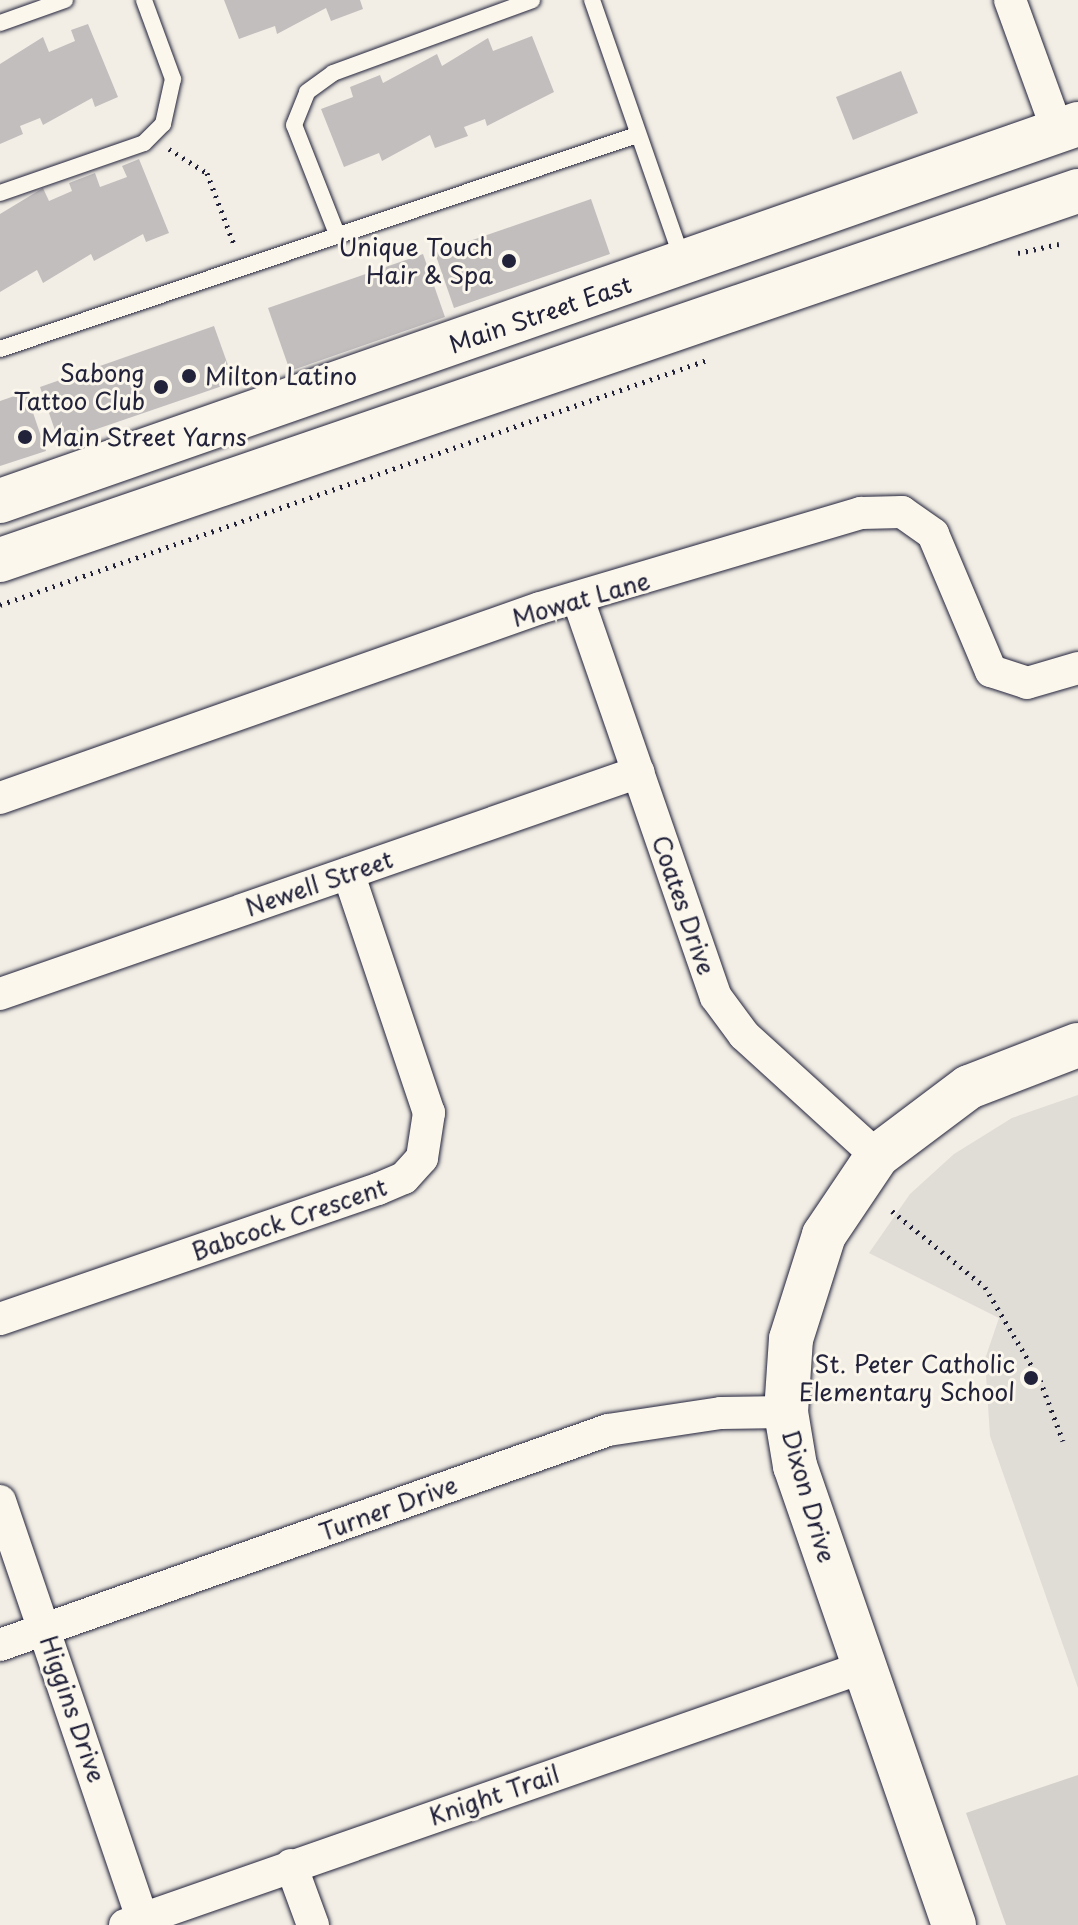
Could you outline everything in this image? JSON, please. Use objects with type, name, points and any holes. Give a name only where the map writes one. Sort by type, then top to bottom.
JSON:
[{"type":"main road","points":[[0,560],[1078,190],[1068,128]]},
{"type":"main road","name":"Main Street East","points":[[0,501],[1068,128]]},
{"type":"main road","name":"Dixon Drive","points":[[954,1925],[805,1499],[786,1412],[804,1284],[824,1235],[877,1156],[969,1087],[1078,1045]]},
{"type":"street","points":[[1010,0],[1068,128]]},
{"type":"street","name":"Mowat Lane","points":[[0,798],[578,599],[861,513],[902,512],[933,534],[991,671],[1027,683],[1078,668]]},
{"type":"street","name":"Coates Drive","points":[[578,599],[730,1020],[877,1156]]},
{"type":"street","name":"Newell Street","points":[[0,994],[639,772]]},
{"type":"street","name":"Babcock Crescent","points":[[0,1319],[378,1189],[404,1178],[422,1158],[430,1136],[425,1099],[348,873]]},
{"type":"street","name":"Turner Drive","points":[[0,1645],[608,1430],[721,1413],[786,1412]]},
{"type":"street","name":"Higgins Drive","points":[[0,1501],[46,1629],[134,1922]]},
{"type":"street","name":"Knight Trail","points":[[134,1922],[864,1667]]},
{"type":"street","points":[[291,1865],[313,1925]]},
{"type":"lane","points":[[0,23],[65,0]]},
{"type":"lane","points":[[0,193],[144,143],[163,124],[173,79],[144,0]]},
{"type":"lane","points":[[337,234],[294,125],[307,92],[333,73],[532,0]]},
{"type":"lane","points":[[592,0],[684,264]]},
{"type":"lane","points":[[0,349],[637,135]]},
{"type":"path","points":[[144,143],[174,151],[187,167],[207,173],[243,267]]},
{"type":"path","points":[[1000,259],[1059,244]]},
{"type":"path","points":[[0,605],[716,357]]},
{"type":"path","points":[[892,1211],[985,1287],[1040,1380],[1063,1441]]},
{"type":"shaded area","name":"St. Peter Catholic Elementary School","points":[[1078,1095],[1078,1688],[990,1436],[985,1359],[999,1318],[869,1253],[910,1194],[954,1154],[1012,1118]]},
{"type":"shaded area","points":[[1078,1775],[1078,1925],[1006,1925],[966,1813]]},
{"type":"building","points":[[224,0],[360,0],[363,9],[331,21],[326,8],[277,34],[275,26],[239,39]]},
{"type":"building","points":[[88,24],[118,97],[95,107],[92,98],[43,125],[40,118],[20,126],[23,134],[0,144],[0,64],[43,37],[49,52],[75,41],[71,30]]},
{"type":"building","points":[[532,36],[554,92],[487,126],[485,119],[464,127],[468,136],[435,148],[430,135],[382,161],[379,153],[344,167],[321,109],[353,97],[350,87],[380,75],[383,83],[437,54],[442,66],[488,38],[493,51]]},
{"type":"building","points":[[901,71],[918,113],[853,140],[836,97]]},
{"type":"building","points":[[139,159],[169,233],[146,242],[143,234],[94,261],[91,254],[43,283],[37,270],[0,292],[0,214],[43,188],[49,201],[72,191],[69,183],[95,173],[100,187],[127,177],[122,166]]},
{"type":"building","points":[[591,199],[610,254],[454,308],[435,253]]},
{"type":"building","points":[[423,254],[445,317],[290,371],[268,308]]},
{"type":"building","points":[[214,326],[234,382],[59,442],[40,387]]},
{"type":"building","points":[[26,392],[46,451],[0,466],[0,401]]},
{"type":"place","name":"Unique Touch Hair & Spa","points":[[509,261]]},
{"type":"place","name":"Milton Latino","points":[[189,376]]},
{"type":"place","name":"Sabong Tattoo Club","points":[[161,387]]},
{"type":"place","name":"Main Street Yarns","points":[[25,437]]},
{"type":"place","name":"St. Peter Catholic Elementary School","points":[[1031,1378]]}]
